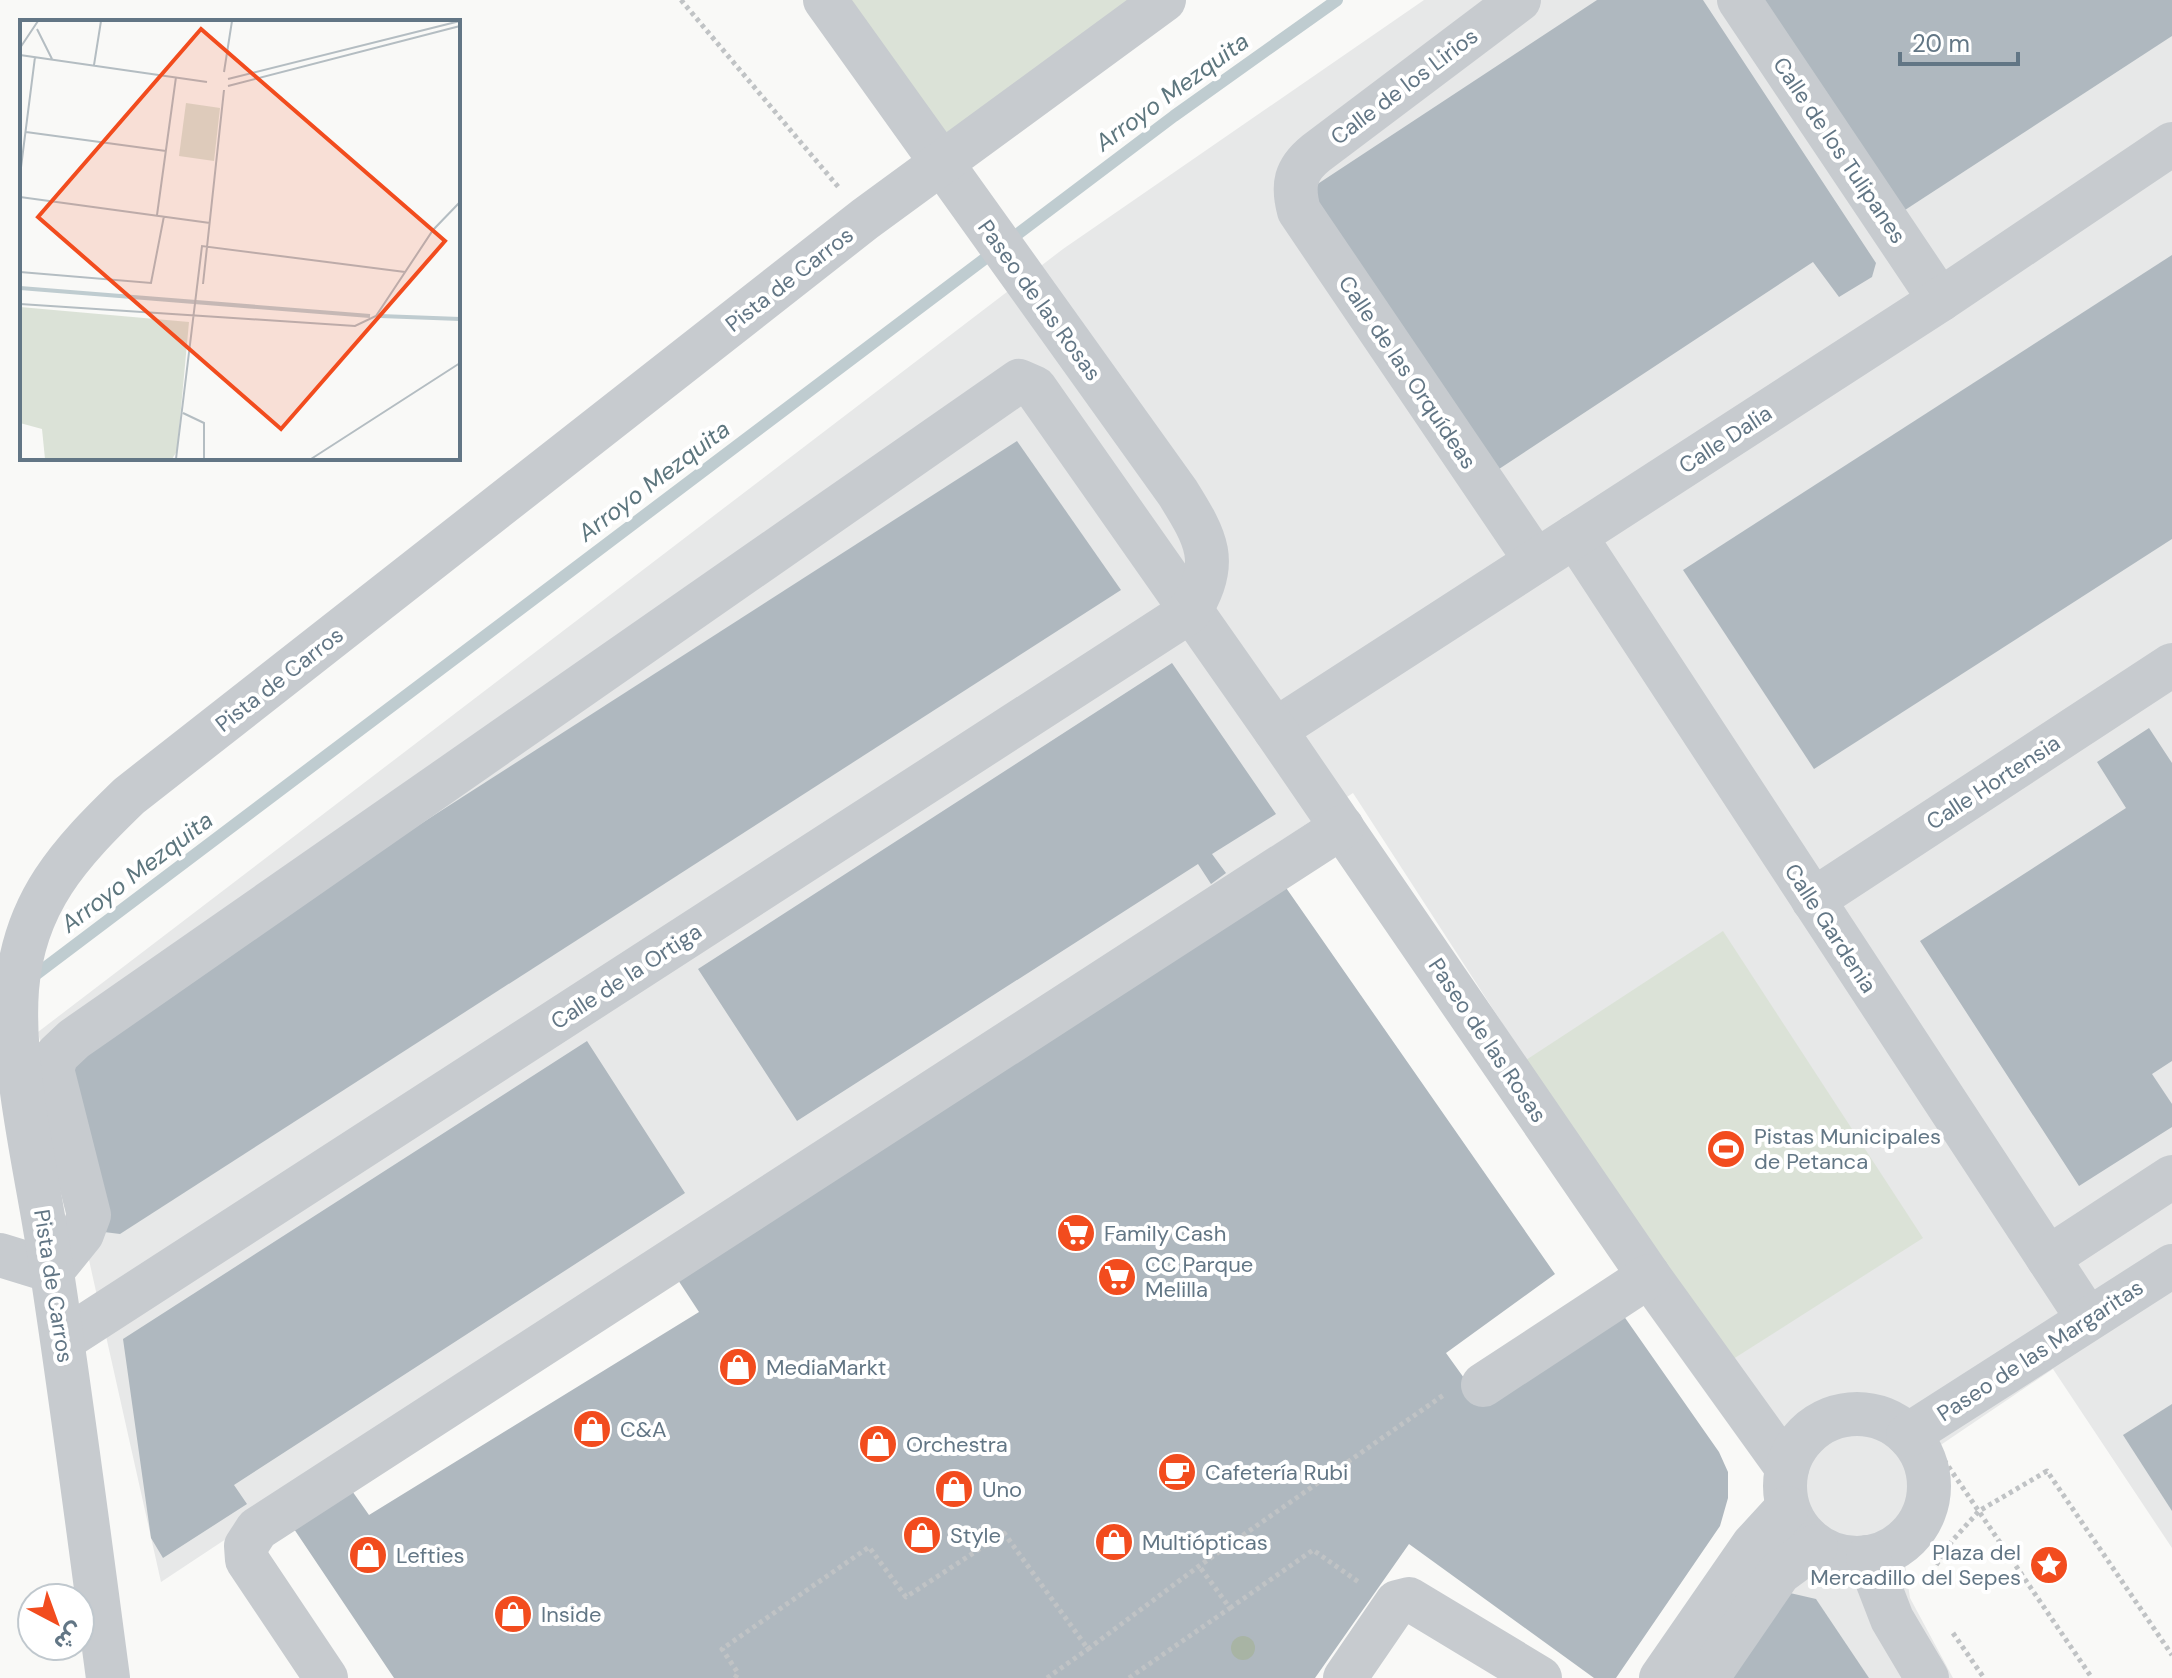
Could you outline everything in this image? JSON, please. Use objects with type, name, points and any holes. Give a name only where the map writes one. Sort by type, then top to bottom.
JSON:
[{"type":"street","name":"Paseo de las Rosas","points":[[825,0],[1178,493],[1198,526],[1208,560],[1201,594],[1189,612]]},
{"type":"street","name":"Pista de Carros","points":[[108,1678],[63,1340],[20,1060],[17,988],[47,887],[75,848],[129,796],[865,219],[950,173],[1164,0]]},
{"type":"street","name":"Calle de los Lirios","points":[[1295,178],[1302,164],[1519,0]]},
{"type":"street","name":"Calle de los Tulipanes","points":[[1739,0],[1940,300]]},
{"type":"street","name":"Calle Dalia","points":[[1275,730],[1940,300],[2172,144]]},
{"type":"street","name":"Calle de las Orquídeas","points":[[1295,178],[1299,211],[1536,561]]},
{"type":"street","name":"Paseo de las Rosas","points":[[52,1271],[82,1234],[89,1215],[52,1069],[57,1055],[74,1039],[1013,383],[1026,383],[1035,388],[1342,827],[1649,1276],[1787,1488]]},
{"type":"street","name":"Calle Gardenia","points":[[1575,536],[2088,1319]]},
{"type":"street","name":"Calle de la Ortiga","points":[[63,1340],[1189,612]]},
{"type":"street","name":"Calle Hortensia","points":[[1813,900],[2172,665]]},
{"type":"street","points":[[326,1678],[247,1560],[246,1546],[257,1529],[1342,827]]},
{"type":"street","points":[[2048,1258],[2172,1177]]},
{"type":"street","points":[[0,1255],[52,1271]]},
{"type":"street","name":"Paseo de las Margaritas","points":[[1915,1430],[2172,1266]]},
{"type":"street","points":[[1465,1389],[1649,1276]]},
{"type":"street","points":[[1661,1678],[1753,1545],[1787,1488],[1793,1450],[1805,1435],[1838,1416],[1876,1416],[1915,1430],[1928,1477],[1925,1508],[1919,1523],[1897,1546],[1868,1557],[1841,1556],[1816,1546],[1798,1529],[1787,1488]]},
{"type":"street","points":[[1707,1678],[1779,1573],[1816,1546]]},
{"type":"street","points":[[1868,1557],[1892,1619],[1927,1678]]},
{"type":"street","points":[[1461,1593],[1569,1678]]},
{"type":"street","points":[[1345,1678],[1397,1602],[1409,1599],[1540,1678]]},
{"type":"path","points":[[681,0],[865,219]]},
{"type":"path","points":[[1047,1678],[1199,1566],[1465,1389]]},
{"type":"path","points":[[1915,1430],[1979,1511],[2092,1678]]},
{"type":"path","points":[[1922,1588],[1952,1541],[1979,1511],[2047,1471],[2172,1655]]},
{"type":"path","points":[[735,1678],[738,1673],[722,1649],[869,1547],[906,1597],[1004,1533],[1088,1649]]},
{"type":"path","points":[[1129,1678],[1230,1608],[1199,1566]]},
{"type":"path","points":[[1949,1627],[1984,1678]]},
{"type":"shaded area","points":[[841,0],[1135,0],[939,138]]},
{"type":"shaded area","points":[[1424,0],[2172,0],[2172,1548],[2053,1369],[1920,1459],[1924,1500],[1905,1564],[1910,1598],[1953,1678],[1717,1678],[1796,1460],[1526,1060],[1353,793],[161,1582],[38,1032],[1063,249]]},
{"type":"shaded area","name":"Pistas Municipales de Petanca","points":[[1723,931],[1923,1238],[1730,1361],[1526,1060]]},
{"type":"building","points":[[1597,0],[1703,0],[1876,263],[1872,277],[1839,297],[1813,262],[1496,471],[1310,189]]},
{"type":"building","points":[[1764,0],[2172,0],[2172,36],[1905,210]]},
{"type":"building","points":[[2172,255],[2172,539],[1814,769],[1683,570]]},
{"type":"building","points":[[1017,441],[1121,590],[120,1234],[104,1232],[70,1049]]},
{"type":"building","points":[[1172,663],[1276,814],[1212,854],[1226,873],[1211,884],[1198,864],[797,1121],[698,969]]},
{"type":"building","points":[[2149,728],[2172,763],[2172,1061],[2152,1074],[2172,1104],[2172,1127],[2079,1186],[1920,941],[2126,808],[2097,762]]},
{"type":"building","name":"CC Parque Melilla","points":[[1282,882],[1555,1274],[1446,1353],[1482,1403],[1621,1312],[1719,1452],[1728,1472],[1728,1498],[1720,1526],[1616,1678],[1594,1678],[1409,1544],[1315,1678],[394,1678],[292,1526],[350,1488],[369,1515],[699,1312],[678,1280]]},
{"type":"building","points":[[587,1041],[685,1193],[234,1485],[247,1504],[163,1558],[151,1538],[123,1339]]},
{"type":"building","points":[[2172,1404],[2172,1511],[2123,1435]]},
{"type":"building","points":[[1790,1593],[1816,1599],[1869,1678],[1730,1678]]},
{"type":"waterway","name":"Arroyo Mezquita","points":[[30,979],[1174,116],[1337,0]]},
{"type":"place","name":"Pistas Municipales de Petanca","points":[[1726,1149]]},
{"type":"place","name":"Family Cash","points":[[1076,1233]]},
{"type":"place","name":"CC Parque Melilla","points":[[1117,1277]]},
{"type":"place","name":"MediaMarkt","points":[[738,1367]]},
{"type":"place","name":"C&A","points":[[592,1429]]},
{"type":"place","name":"Orchestra","points":[[878,1444]]},
{"type":"place","name":"Cafetería Rubi","points":[[1177,1472]]},
{"type":"place","name":"Uno","points":[[954,1489]]},
{"type":"place","name":"Style","points":[[922,1535]]},
{"type":"place","name":"Multiópticas","points":[[1114,1542]]},
{"type":"place","name":"Lefties","points":[[368,1555]]},
{"type":"place","name":"Plaza del Mercadillo del Sepes","points":[[2049,1565]]},
{"type":"place","name":"Inside","points":[[513,1614]]}]
